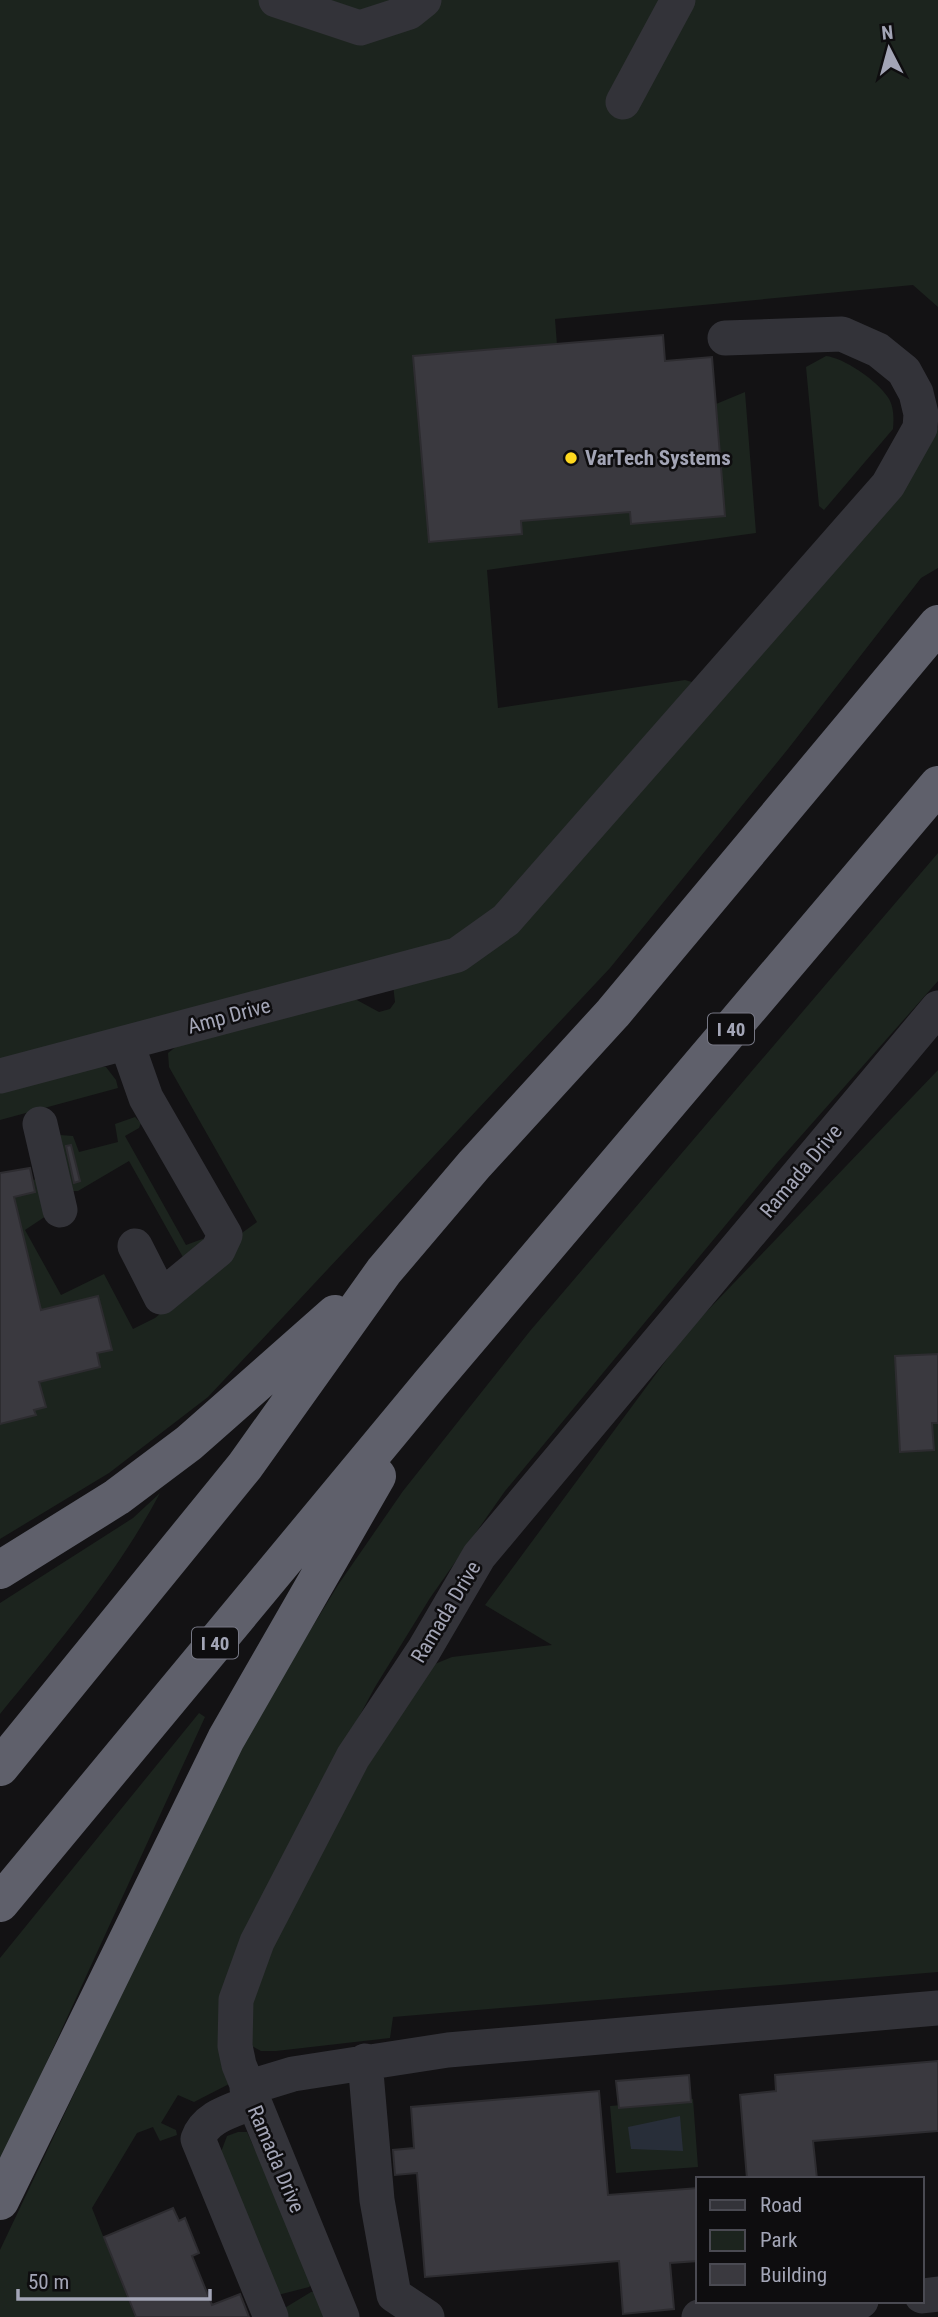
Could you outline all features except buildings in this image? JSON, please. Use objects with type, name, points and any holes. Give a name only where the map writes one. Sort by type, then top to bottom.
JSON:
[{"type":"highway","points":[[0,1767],[245,1466],[384,1271],[474,1165],[613,1013],[938,624]]},
{"type":"highway","name":"I 40","points":[[0,1903],[431,1383],[938,785]]},
{"type":"highway","points":[[0,1570],[117,1497],[189,1443],[384,1271]]},
{"type":"highway","points":[[0,2201],[226,1739],[431,1383]]},
{"type":"street","points":[[276,0],[360,28],[416,6]]},
{"type":"street","points":[[624,102],[678,0]]},
{"type":"street","name":"Amp Drive","points":[[0,1076],[457,955],[506,919],[751,644],[888,485],[920,428],[921,414],[916,393],[904,372],[878,350],[842,334],[725,338]]},
{"type":"street","name":"Ramada Drive","points":[[342,2317],[250,2095],[235,2046],[236,2000],[249,1961],[352,1757],[424,1650],[479,1556],[938,1008]]},
{"type":"street","points":[[127,1044],[146,1098],[225,1235],[218,1250],[161,1297],[135,1246]]},
{"type":"street","points":[[40,1124],[60,1210]]},
{"type":"street","points":[[271,2317],[198,2139],[202,2128],[211,2119],[250,2095],[293,2074],[447,2050],[938,2008]]},
{"type":"street","points":[[365,2062],[377,2200],[394,2295],[427,2317]]},
{"type":"street","points":[[699,2317],[810,2311],[851,2303]]},
{"type":"green space","points":[[0,0],[938,0],[938,307],[913,285],[555,319],[557,345],[413,357],[429,542],[521,521],[630,512],[632,524],[725,516],[716,404],[745,392],[756,533],[487,570],[498,708],[685,680],[692,682],[517,892],[448,946],[0,1062]]},
{"type":"green space","points":[[826,356],[850,365],[882,390],[892,407],[893,429],[824,510],[819,506],[806,367]]},
{"type":"green space","points":[[938,427],[938,568],[921,578],[788,749],[610,968],[208,1397],[109,1473],[0,1539],[0,1424],[35,1414],[34,1410],[45,1407],[39,1382],[100,1367],[97,1353],[112,1349],[98,1296],[23,1314],[38,1295],[13,1193],[19,1183],[41,1178],[49,1214],[25,1230],[61,1295],[104,1274],[133,1329],[155,1318],[234,1254],[239,1235],[257,1222],[169,1067],[168,1053],[182,1042],[355,999],[379,1012],[390,1009],[395,1002],[393,985],[451,968],[895,492]]},
{"type":"green space","points":[[938,853],[938,981],[777,1163],[505,1491],[430,1598],[375,1687],[316,1797],[230,1977],[231,2083],[194,2102],[178,2095],[161,2123],[176,2130],[177,2135],[160,2141],[153,2127],[137,2133],[92,2208],[135,2317],[0,2317],[0,2250],[238,1748],[338,1585],[403,1491],[530,1331]]},
{"type":"green space","points":[[93,1067],[106,1067],[116,1080],[118,1088],[0,1120],[0,1089]]},
{"type":"green space","points":[[938,1070],[938,1972],[393,2017],[390,2038],[276,2051],[261,2051],[250,2045],[248,2016],[271,1943],[420,1670],[452,1657],[552,1645],[485,1605],[687,1332]]},
{"type":"green space","points":[[135,1117],[141,1123],[139,1128],[125,1136],[186,1245],[205,1238],[184,1259],[129,1161],[78,1191],[72,1191],[60,1135],[73,1136],[79,1152],[118,1142],[115,1124]]},
{"type":"green space","points":[[160,1493],[106,1580],[0,1714],[0,1603],[133,1518]]},
{"type":"green space","points":[[199,1713],[205,1717],[0,2164],[0,1958]]},
{"type":"green space","points":[[693,2099],[698,2167],[616,2173],[610,2106]]},
{"type":"green space","points":[[247,2132],[314,2281],[309,2287],[278,2295],[221,2152],[227,2136]]},
{"type":"green space","points":[[311,2292],[318,2292],[329,2317],[287,2317],[283,2309]]},
{"type":"shaded area","points":[[680,2116],[683,2151],[631,2149],[628,2127]]},
{"type":"place","name":"VarTech Systems","points":[[571,458]]}]
